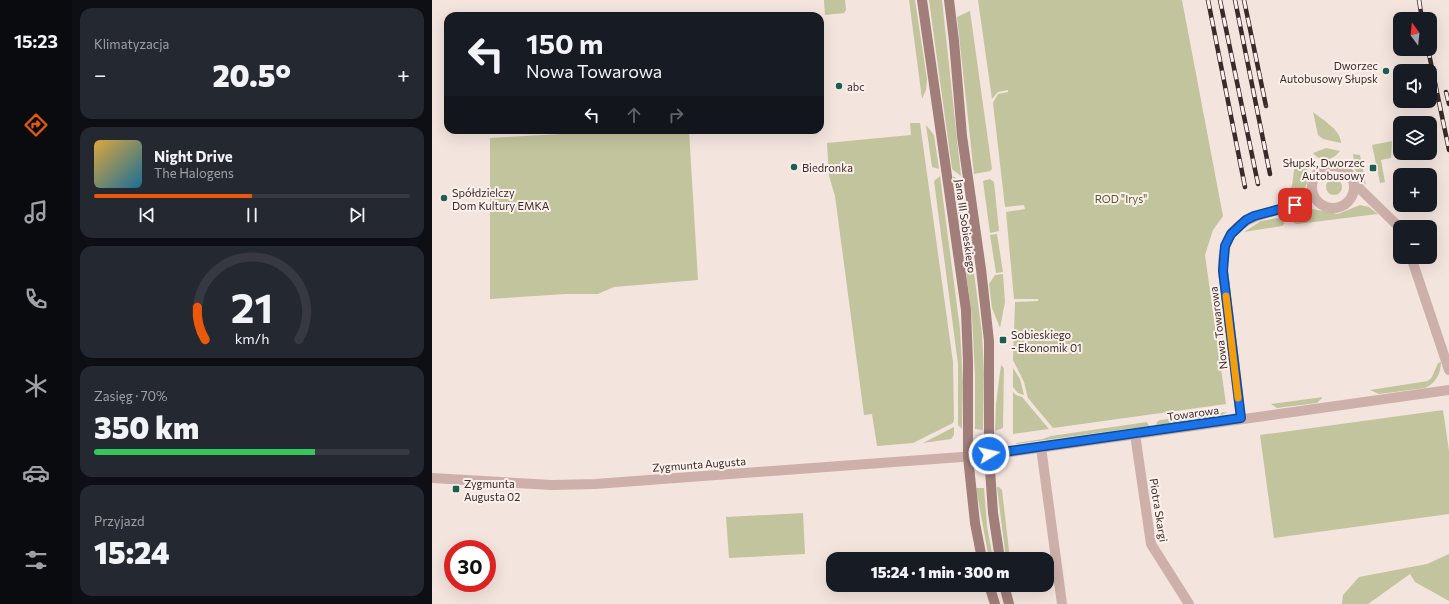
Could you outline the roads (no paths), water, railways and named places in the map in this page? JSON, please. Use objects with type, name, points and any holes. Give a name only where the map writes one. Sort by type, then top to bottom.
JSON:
[{"type":"street","name":"Jana III Sobieskiego","points":[[922,0],[966,310],[968,362],[968,457],[975,523],[981,552]]},
{"type":"street","name":"Jana III Sobieskiego","points":[[948,0],[954,41],[962,136],[989,341],[989,454],[993,513],[999,552]]},
{"type":"street","points":[[1331,166],[1338,166],[1346,169],[1353,177],[1355,184],[1352,198],[1342,206],[1331,208],[1323,205],[1314,196],[1312,184],[1316,174],[1331,166]]},
{"type":"street","points":[[1355,184],[1393,221]]},
{"type":"street","name":"Nowa Towarowa","points":[[1241,418],[1223,271],[1225,246],[1231,234],[1246,220],[1254,216],[1295,205],[1314,196]]},
{"type":"street","points":[[1414,264],[1449,370]]},
{"type":"street","name":"Towarowa","points":[[989,454],[1449,390]]},
{"type":"street","name":"Piotra Skargi","points":[[1135,434],[1151,544],[1189,604]]},
{"type":"street","points":[[1041,447],[1062,604]]},
{"type":"street","points":[[968,457],[989,454]]},
{"type":"street","name":"Zygmunta Augusta","points":[[432,478],[552,485],[595,484],[968,457]]},
{"type":"street","points":[[991,592],[995,604]]},
{"type":"street","points":[[1006,592],[1009,604]]},
{"type":"railway","points":[[1208,0],[1245,187]]},
{"type":"railway","points":[[1220,0],[1258,184]]},
{"type":"railway","points":[[1235,0],[1270,174]]},
{"type":"railway","points":[[1244,0],[1266,106]]},
{"type":"railway","points":[[1419,0],[1421,12]]},
{"type":"railway","points":[[1429,56],[1449,150]]},
{"type":"railway","points":[[1446,92],[1449,104]]},
{"type":"place","name":"Dworzec Autobusowy Słupsk","points":[[1386,71]]},
{"type":"place","name":"abc","points":[[839,86]]},
{"type":"place","name":"Biedronka","points":[[794,167]]},
{"type":"place","name":"Słupsk, Dworzec Autobusowy","points":[[1373,168]]},
{"type":"place","name":"Spółdzielczy Dom Kultury EMKA","points":[[444,198]]},
{"type":"place","name":"Sobieskiego - Ekonomik 01","points":[[1003,340]]},
{"type":"place","name":"Zygmunta Augusta 02","points":[[456,489]]},
{"type":"park label","name":"ROD \"Irys\"","points":[[1121,198]]}]
